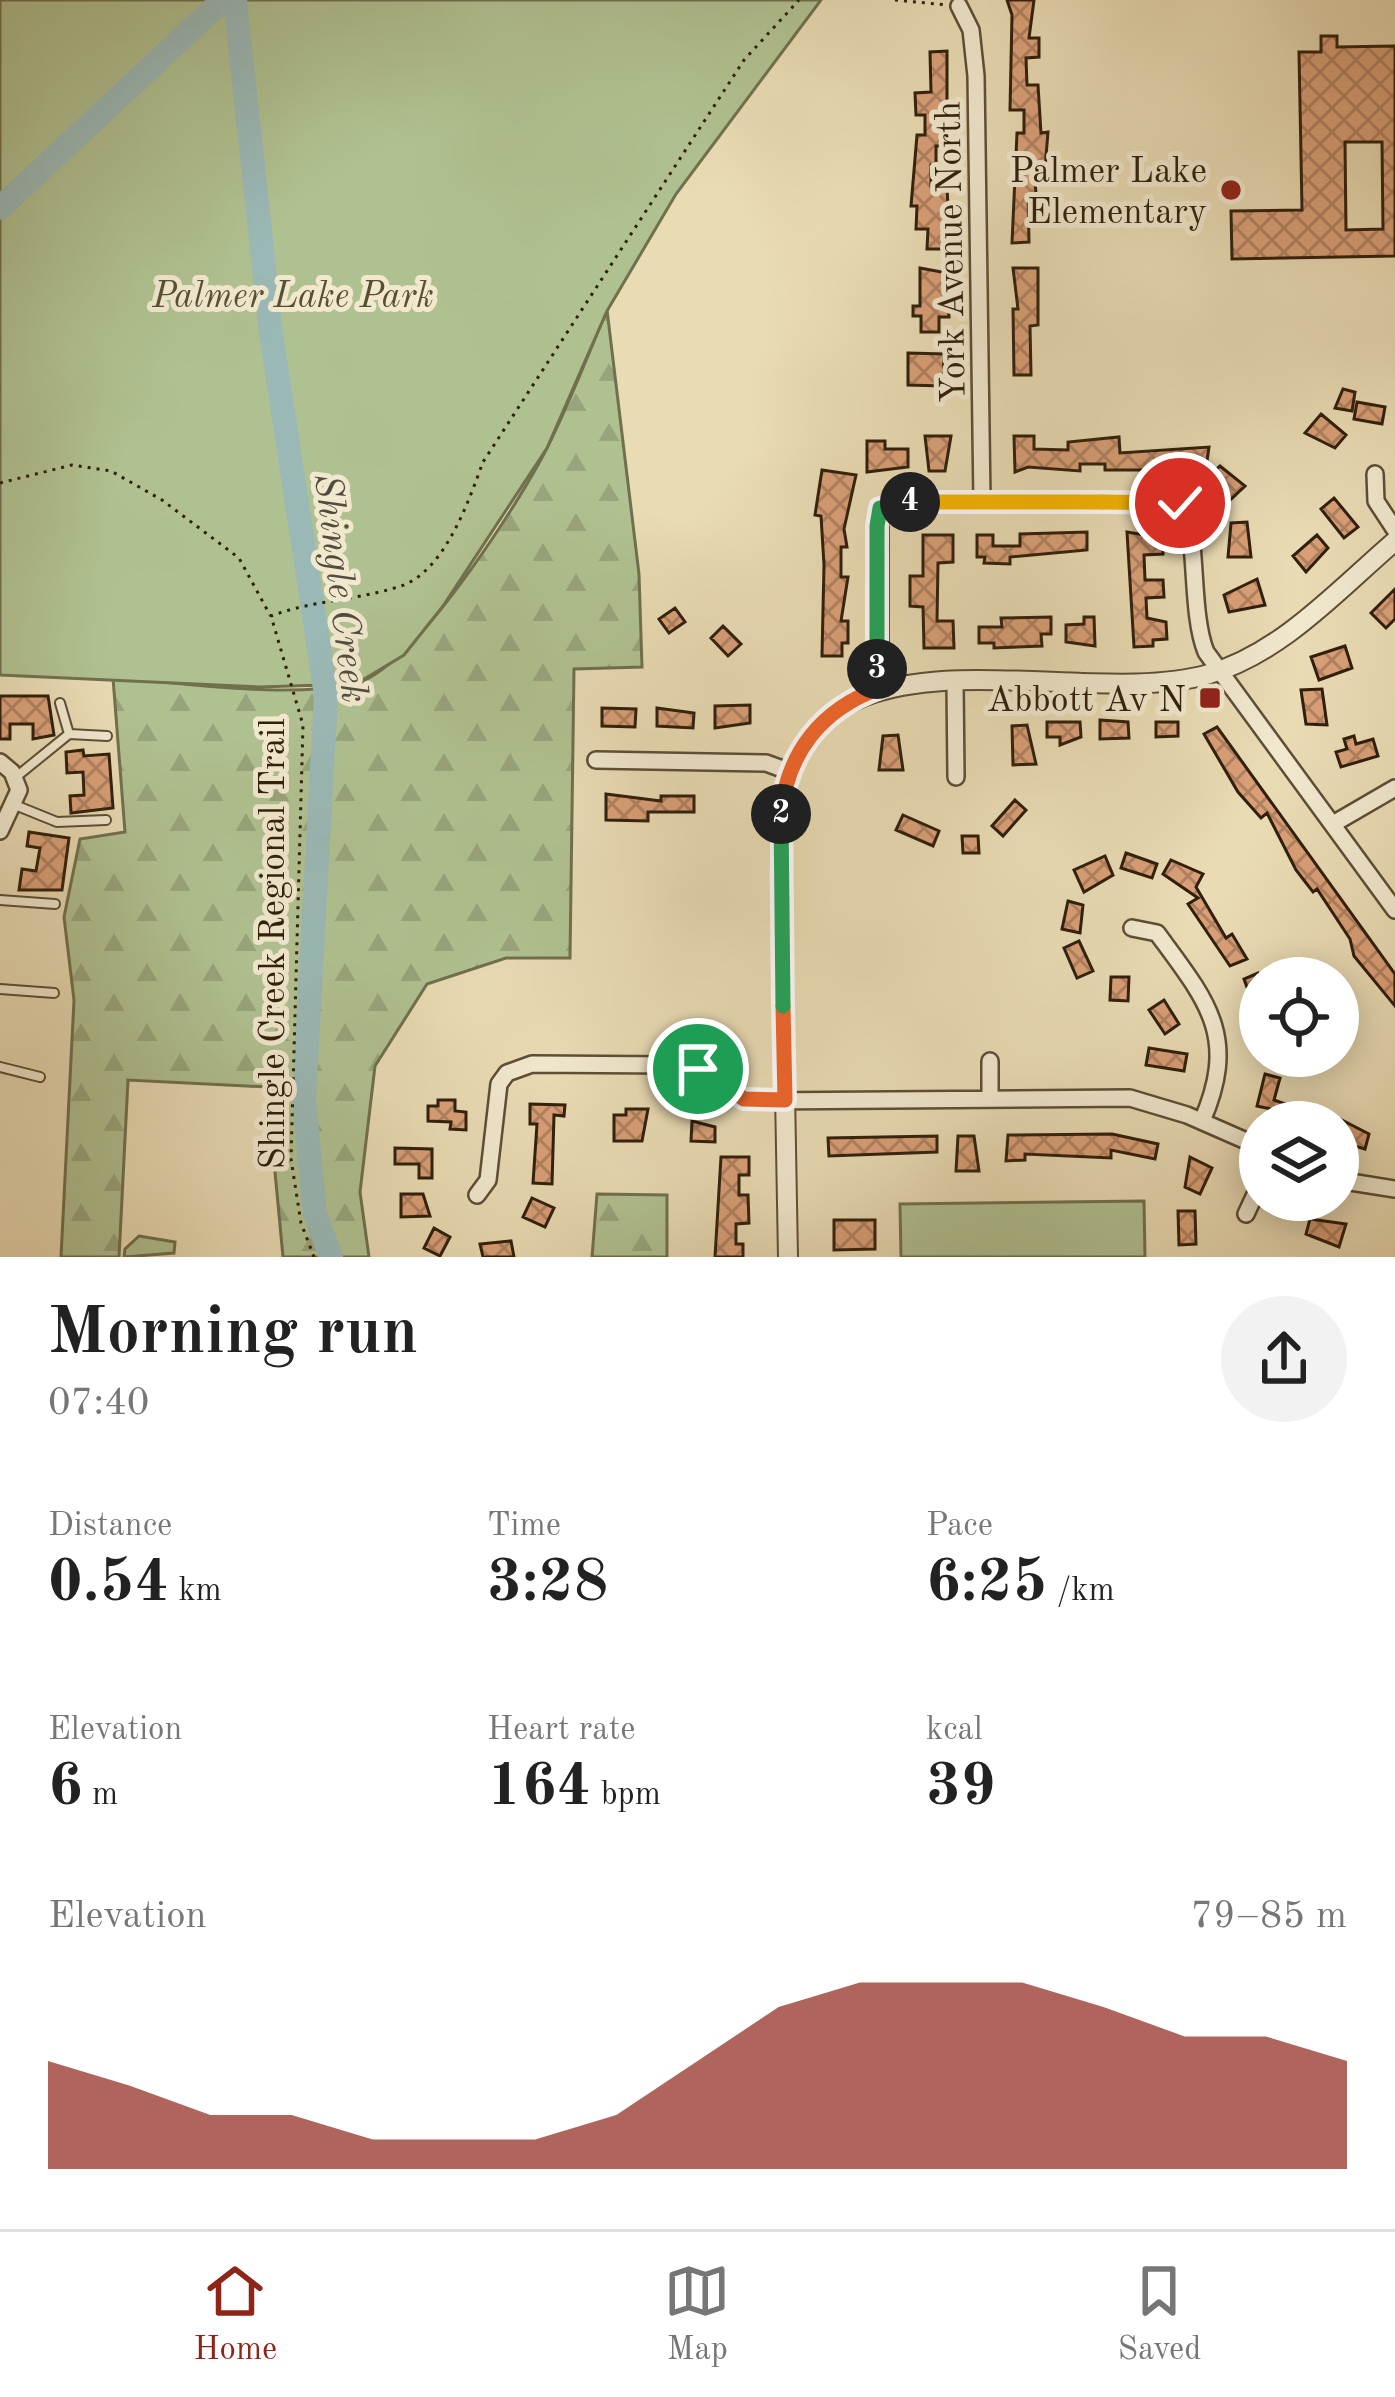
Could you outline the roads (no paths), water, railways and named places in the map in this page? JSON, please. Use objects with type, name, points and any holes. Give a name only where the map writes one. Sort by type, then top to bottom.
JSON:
[{"type":"street","name":"York Avenue North","points":[[958,5],[970,30],[976,76],[982,501]]},
{"type":"street","points":[[1375,474],[1376,501],[1395,530]]},
{"type":"street","points":[[880,688],[880,508],[898,502],[982,501],[1168,502],[1186,509],[1195,622],[1206,652],[1395,910]]},
{"type":"street","points":[[788,1257],[780,836],[788,771],[828,716],[880,688],[1163,680],[1221,670],[1291,630],[1395,541]]},
{"type":"street","points":[[955,683],[956,777]]},
{"type":"street","points":[[596,760],[766,763],[788,771]]},
{"type":"street","points":[[0,762],[20,790],[0,831]]},
{"type":"street","points":[[1333,824],[1395,788]]},
{"type":"street","points":[[1132,928],[1157,933],[1211,1012],[1220,1059],[1202,1121]]},
{"type":"street","points":[[990,1061],[990,1097]]},
{"type":"street","points":[[477,1195],[488,1180],[499,1084],[518,1066],[688,1067],[744,1099],[1130,1098],[1239,1138]]},
{"type":"street","points":[[1359,1184],[1395,1190]]},
{"type":"lane","points":[[60,703],[69,734]]},
{"type":"lane","points":[[15,778],[69,734],[107,736]]},
{"type":"lane","points":[[14,804],[57,821],[106,820]]},
{"type":"lane","points":[[0,900],[55,904]]},
{"type":"lane","points":[[0,989],[54,993]]},
{"type":"lane","points":[[0,1067],[40,1077]]},
{"type":"waterway","points":[[0,208],[223,0]]},
{"type":"waterway","name":"Shingle Creek","points":[[235,0],[271,333],[326,695],[304,1099],[315,1214],[331,1257]]},
{"type":"place","name":"Palmer Lake Elementary","points":[[1231,190]]},
{"type":"place","name":"Abbott Av N","points":[[1210,698]]},
{"type":"park label","name":"Palmer Lake Park","points":[[293,294]]}]
